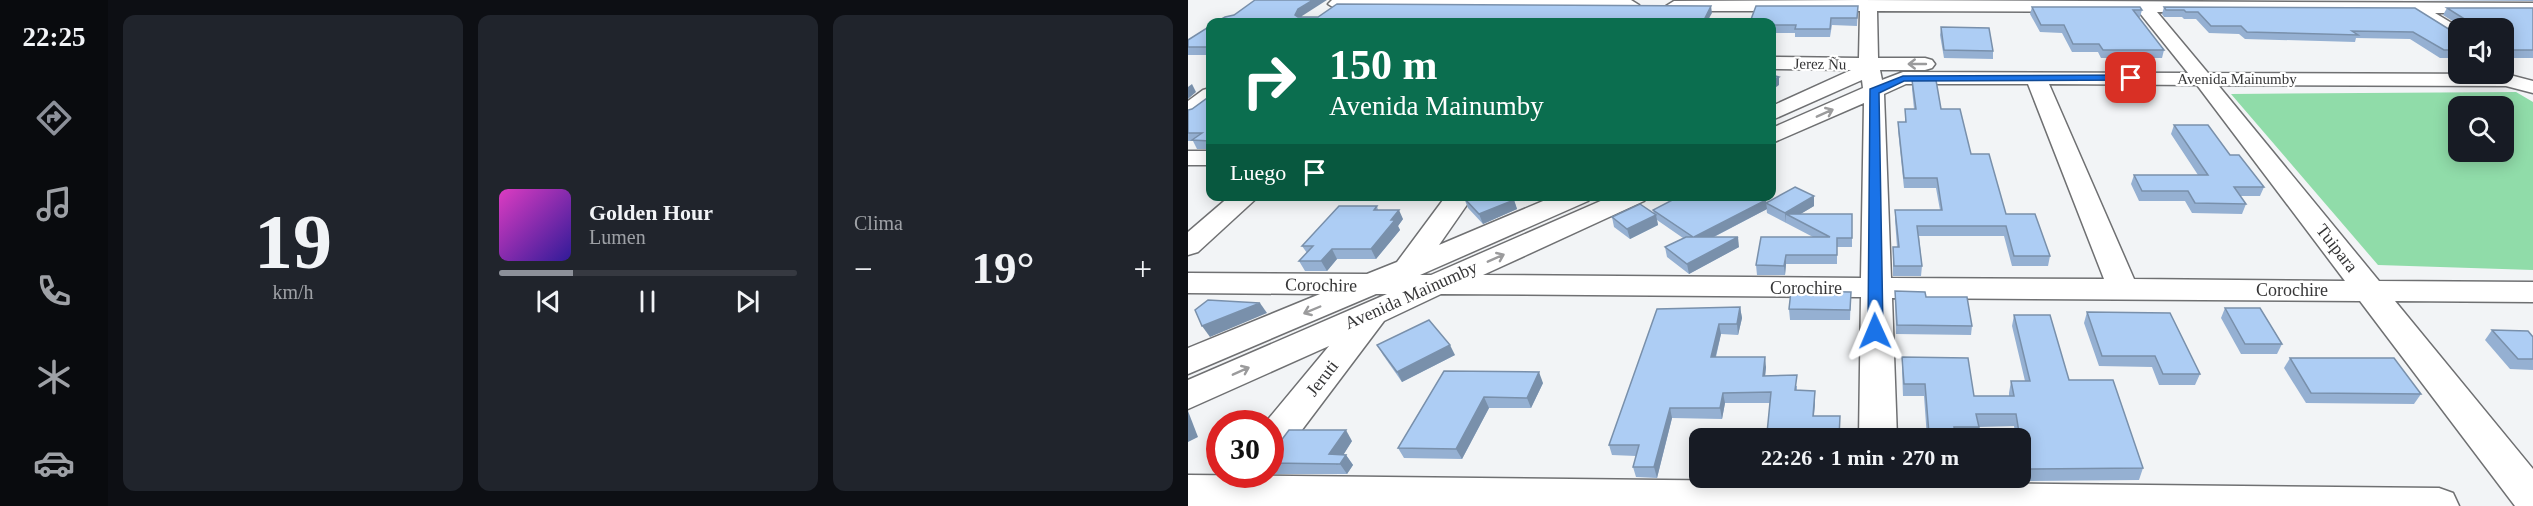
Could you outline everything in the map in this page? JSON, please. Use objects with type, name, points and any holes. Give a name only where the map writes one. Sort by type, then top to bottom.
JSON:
[{"type":"street","points":[[1318,16],[1338,2],[1606,3],[1655,6],[1740,3],[2410,4],[2533,9]]},
{"type":"street","points":[[1593,18],[1606,3]]},
{"type":"street","name":"Tuipara","points":[[2140,3],[2370,290],[2533,499]]},
{"type":"street","points":[[1868,4],[1869,64],[1874,91],[1874,288],[1878,428]]},
{"type":"street","points":[[2410,4],[2448,29]]},
{"type":"street","name":"Jerez Ñu","points":[[1776,63],[1869,64]]},
{"type":"street","points":[[1776,112],[1855,76],[1869,64]]},
{"type":"street","name":"Avenida Mainumby","points":[[1869,64],[2506,80],[2518,72]]},
{"type":"street","name":"Avenida Mainumby","points":[[1776,134],[1903,78],[2036,78],[2196,71],[2448,66]]},
{"type":"street","points":[[2036,78],[2123,289]]},
{"type":"street","points":[[1188,111],[1206,97]]},
{"type":"street","points":[[1188,158],[1206,158]]},
{"type":"street","points":[[1188,246],[1240,201]]},
{"type":"street","name":"Jeruti","points":[[1284,427],[1395,288],[1456,201]]},
{"type":"street","name":"Avenida Mainumby","points":[[1188,395],[1569,201]]},
{"type":"street","name":"Avenida Mainumby","points":[[1188,362],[1395,288],[1622,201]]},
{"type":"street","name":"Corochire","points":[[1188,283],[1395,288],[2533,292]]},
{"type":"street","points":[[1188,492],[1879,494],[2439,506]]},
{"type":"green space","points":[[2516,92],[2533,102],[2533,270],[2378,265],[2231,94]]},
{"type":"building","points":[[1255,0],[1313,0],[1298,9],[1295,15],[1298,17],[1318,17],[1337,4],[1711,6],[1705,18],[1223,18],[1234,15]]},
{"type":"building","points":[[1756,6],[1858,6],[1857,18],[1831,18],[1830,29],[1795,29],[1796,25],[1776,25],[1776,18],[1752,18]]},
{"type":"building","points":[[2032,7],[2140,7],[2142,10],[2133,10],[2164,50],[2103,50],[2099,44],[2073,44],[2064,25],[2041,25]]},
{"type":"building","points":[[2164,7],[2415,8],[2448,29],[2448,50],[2444,50],[2413,32],[2352,31],[2358,35],[2247,32],[2241,26],[2211,26],[2198,12],[2166,10]]},
{"type":"building","points":[[2447,8],[2533,8],[2533,50],[2514,50],[2514,18],[2463,18]]},
{"type":"building","points":[[1941,27],[1989,28],[1993,51],[1944,50]]},
{"type":"building","points":[[1206,29],[1206,47],[1188,47],[1188,40]]},
{"type":"building","points":[[1912,80],[1936,80],[1941,109],[1960,109],[1971,154],[1989,154],[2006,214],[2035,214],[2050,256],[2014,256],[2006,226],[1917,226],[1922,266],[1894,266],[1893,247],[1899,247],[1895,210],[1942,210],[1937,178],[1904,178],[1898,122],[1906,122],[1905,109],[1916,109]]},
{"type":"building","points":[[1206,99],[1206,141],[1192,140],[1202,133],[1188,133],[1188,110]]},
{"type":"building","points":[[2174,125],[2208,125],[2230,155],[2239,155],[2264,187],[2234,187],[2246,204],[2195,203],[2188,191],[2142,191],[2134,175],[2208,175]]},
{"type":"building","points":[[1795,187],[1814,196],[1785,213],[1766,203],[1776,201],[1776,197]]},
{"type":"building","points":[[1467,201],[1512,201],[1479,214]]},
{"type":"building","points":[[1670,201],[1764,201],[1694,237],[1738,237],[1687,264],[1665,247],[1686,237],[1693,237],[1653,210]]},
{"type":"building","points":[[1640,204],[1656,215],[1627,229],[1612,217]]},
{"type":"building","points":[[1339,206],[1377,206],[1374,210],[1399,210],[1391,220],[1395,220],[1371,249],[1332,249],[1321,261],[1299,261],[1313,246],[1302,246]]},
{"type":"building","points":[[1786,214],[1852,214],[1852,238],[1837,238],[1837,255],[1786,255],[1784,266],[1756,265],[1761,237],[1830,237]]},
{"type":"building","points":[[1791,291],[1851,292],[1850,310],[1789,309]]},
{"type":"building","points":[[1895,291],[1925,292],[1926,297],[1967,297],[1972,326],[1897,325]]},
{"type":"building","points":[[1208,300],[1260,303],[1202,326],[1195,310]]},
{"type":"building","points":[[1740,307],[1737,324],[1719,324],[1711,357],[1765,357],[1763,376],[1797,375],[1795,390],[1815,391],[1813,416],[1840,416],[1839,428],[1767,428],[1771,392],[1723,393],[1720,408],[1670,408],[1654,467],[1633,467],[1639,445],[1609,445],[1657,309]]},
{"type":"building","points":[[2225,308],[2260,308],[2282,344],[2245,344]]},
{"type":"building","points":[[2087,312],[2170,313],[2200,374],[2163,374],[2155,356],[2102,356]]},
{"type":"building","points":[[2014,315],[2050,315],[2069,380],[2113,380],[2143,468],[2031,469],[2031,428],[2018,428],[2016,414],[1976,414],[1979,427],[1929,428],[1925,384],[1904,384],[1902,357],[1968,358],[1974,396],[2014,396],[2011,381],[2030,381]]},
{"type":"building","points":[[1429,320],[1450,345],[1397,372],[1377,345]]},
{"type":"building","points":[[2492,330],[2528,331],[2533,337],[2533,359],[2518,359]]},
{"type":"building","points":[[2290,358],[2394,358],[2421,394],[2311,393]]},
{"type":"building","points":[[1444,371],[1539,372],[1527,398],[1484,397],[1456,449],[1398,448]]},
{"type":"building","points":[[1289,430],[1346,430],[1329,454],[1346,455],[1340,464],[1284,463],[1284,437]]},
{"type":"route","points":[[1875,331],[1874,91],[1903,78],[2131,78]]}]
